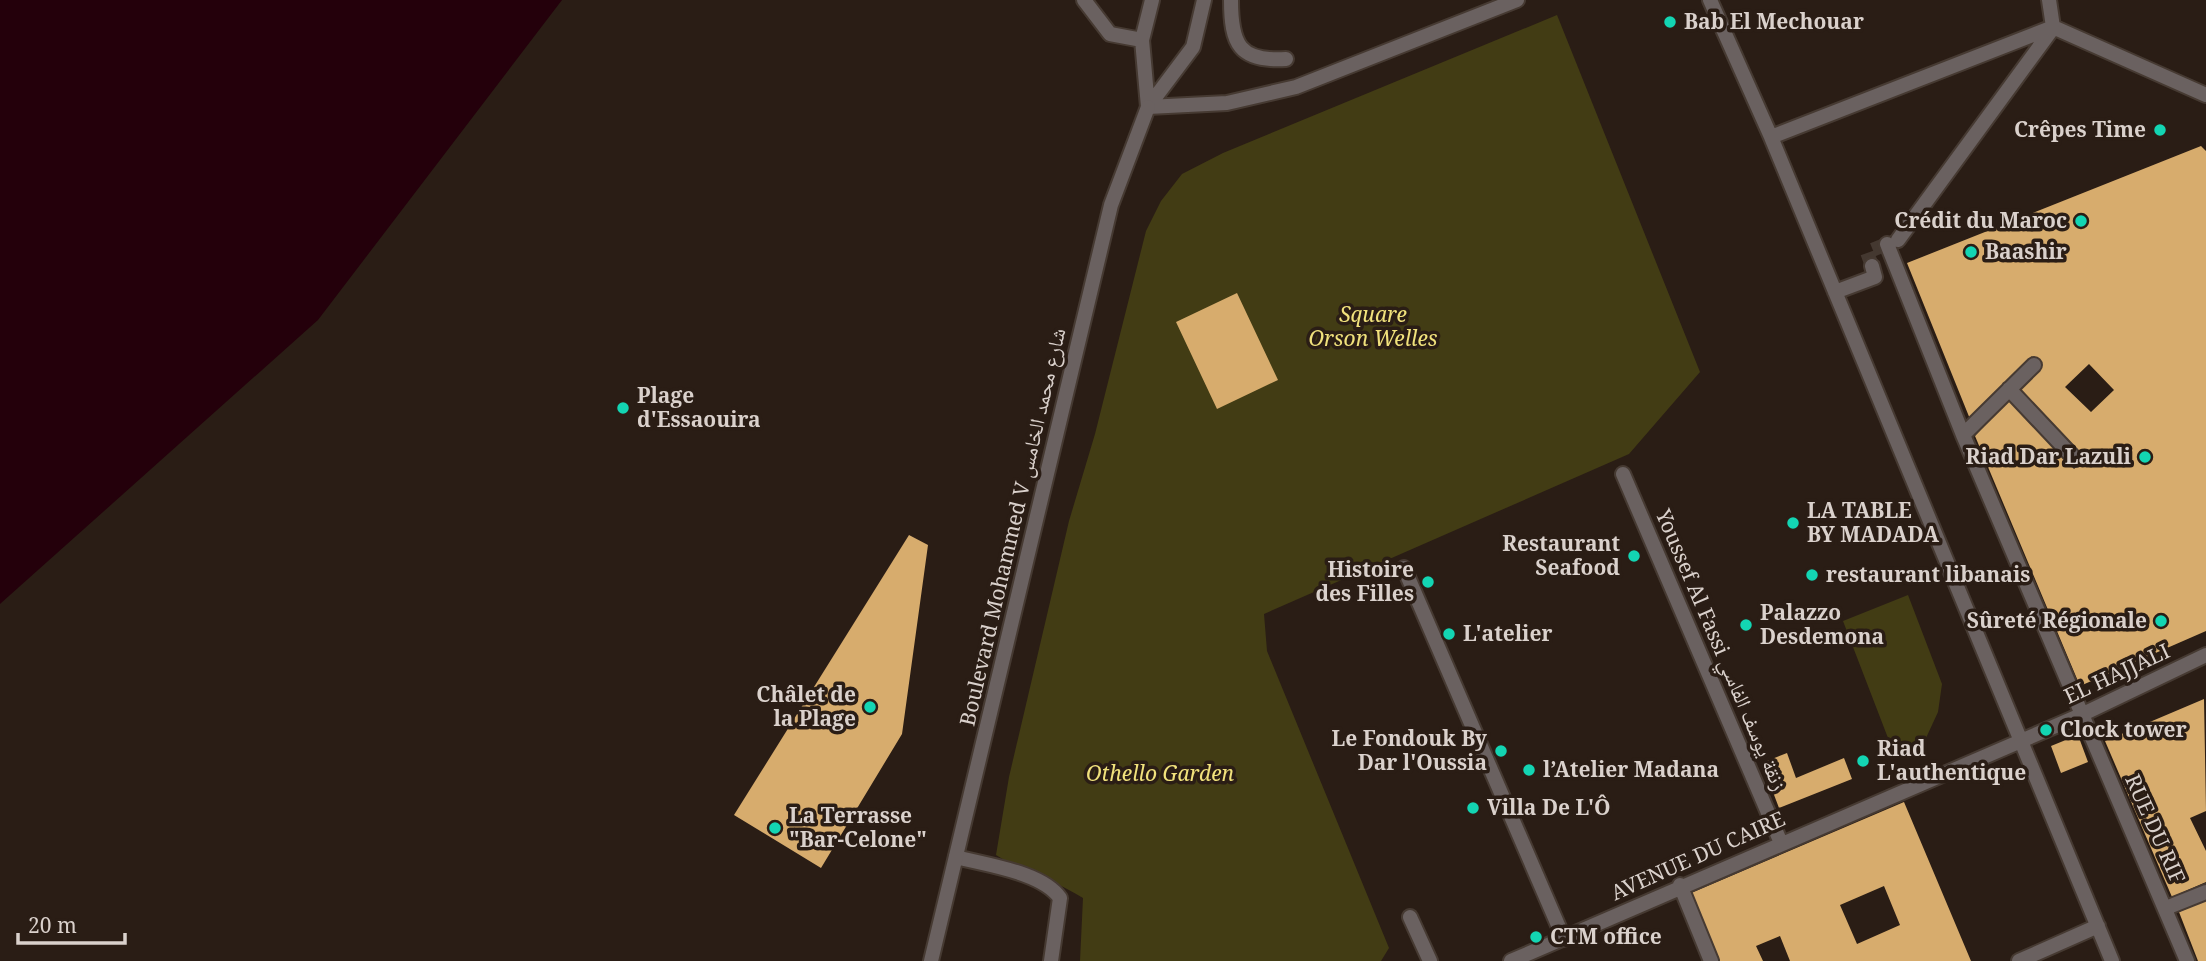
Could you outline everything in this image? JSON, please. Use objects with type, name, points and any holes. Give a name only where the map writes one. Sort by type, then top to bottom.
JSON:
[{"type":"street","points":[[1084,0],[1110,34],[1143,40]]},
{"type":"street","points":[[1149,107],[1143,40],[1152,0]]},
{"type":"street","points":[[1149,107],[1193,47],[1204,0]]},
{"type":"street","points":[[1231,0],[1232,30],[1245,54],[1260,60],[1286,59]]},
{"type":"street","points":[[1149,107],[1227,103],[1296,87],[1517,0]]},
{"type":"street","points":[[2049,0],[2053,27]]},
{"type":"street","points":[[1711,3],[1771,136],[2112,961]]},
{"type":"street","points":[[1771,136],[2053,27],[2206,95]]},
{"type":"street","name":"RUE DU RIF","points":[[2053,27],[1893,242],[1963,435],[2188,961]]},
{"type":"street","name":"Boulevard Mohammed V شارع محمد الخامس","points":[[931,961],[1111,205],[1149,107]]},
{"type":"street","points":[[1835,292],[1875,277],[1872,266]]},
{"type":"street","points":[[1963,435],[2034,365]]},
{"type":"street","points":[[2009,389],[2075,459]]},
{"type":"street","name":"Youssef Al Fassi زنقة يوسف الفاسي","points":[[1623,474],[1781,843]]},
{"type":"street","points":[[1404,568],[1564,939]]},
{"type":"street","name":"EL HAJJALI","points":[[2020,741],[2206,655]]},
{"type":"street","name":"AVENUE DU CAIRE","points":[[1511,961],[1680,885],[2020,741]]},
{"type":"street","points":[[956,857],[1039,880],[1054,888],[1060,898],[1051,961]]},
{"type":"street","points":[[1680,885],[1711,961]]},
{"type":"street","points":[[2166,908],[2206,892]]},
{"type":"street","points":[[1410,917],[1430,961]]},
{"type":"street","points":[[2019,961],[2098,926]]},
{"type":"green space","name":"Square Orson Welles","points":[[1557,15],[1700,372],[1629,454],[1264,614],[1267,651],[1389,948],[1381,961],[1080,961],[1083,898],[996,855],[1009,777],[1069,521],[1095,434],[1146,231],[1161,201],[1182,174],[1223,153]]},
{"type":"green space","points":[[1908,595],[1942,684],[1938,712],[1926,738],[1893,751],[1843,621]]},
{"type":"shaded area","points":[[0,0],[562,0],[318,320],[0,604]]},
{"type":"building","points":[[2201,146],[2206,151],[2206,631],[2080,686],[1975,436],[2010,398],[2074,469],[2084,459],[2018,390],[2041,366],[2032,356],[1970,419],[1907,263]],"holes":[[[2089,364],[2114,390],[2091,412],[2065,387]]]},
{"type":"building","points":[[1237,293],[1278,380],[1217,409],[1176,322]]},
{"type":"building","points":[[909,535],[928,545],[902,734],[821,868],[734,815]]},
{"type":"building","points":[[2204,699],[2206,811],[2190,818],[2206,851],[2206,882],[2172,897],[2105,741]]},
{"type":"building","points":[[2078,735],[2088,762],[2061,773],[2051,746]]},
{"type":"building","points":[[1787,753],[1796,778],[1844,758],[1852,779],[1779,808],[1762,763]]},
{"type":"building","points":[[1904,802],[1971,961],[1790,961],[1780,936],[1756,946],[1763,961],[1720,961],[1691,893]],"holes":[[[1884,886],[1900,925],[1857,944],[1840,905]]]},
{"type":"building","points":[[2206,900],[2206,961],[2198,961],[2179,912]]},
{"type":"tunnel","points":[[1872,266],[1867,252],[1897,240]]},
{"type":"place","name":"Bab El Mechouar","points":[[1670,22]]},
{"type":"place","name":"Crêpes Time","points":[[2160,130]]},
{"type":"place","name":"Crédit du Maroc","points":[[2081,221]]},
{"type":"place","name":"Baashir","points":[[1971,252]]},
{"type":"place","name":"Plage d'Essaouira","points":[[623,408]]},
{"type":"place","name":"Riad Dar Lazuli","points":[[2145,457]]},
{"type":"place","name":"LA TABLE BY MADADA","points":[[1793,523]]},
{"type":"place","name":"Restaurant Seafood","points":[[1634,556]]},
{"type":"place","name":"restaurant libanais","points":[[1812,575]]},
{"type":"place","name":"Histoire des Filles","points":[[1428,582]]},
{"type":"place","name":"Sûreté Régionale","points":[[2161,621]]},
{"type":"place","name":"Palazzo Desdemona","points":[[1746,625]]},
{"type":"place","name":"L'atelier","points":[[1449,634]]},
{"type":"place","name":"Châlet de la Plage","points":[[870,707]]},
{"type":"place","name":"Clock tower","points":[[2046,730]]},
{"type":"place","name":"Le Fondouk By Dar l'Oussia","points":[[1501,751]]},
{"type":"place","name":"Riad L'authentique","points":[[1863,761]]},
{"type":"place","name":"l’Atelier Madana","points":[[1529,770]]},
{"type":"place","name":"Villa De L'Ô","points":[[1473,808]]},
{"type":"place","name":"La Terrasse \"Bar-Celone\"","points":[[775,828]]},
{"type":"place","name":"CTM office","points":[[1536,937]]},
{"type":"park label","name":"Othello Garden","points":[[1160,774]]}]
